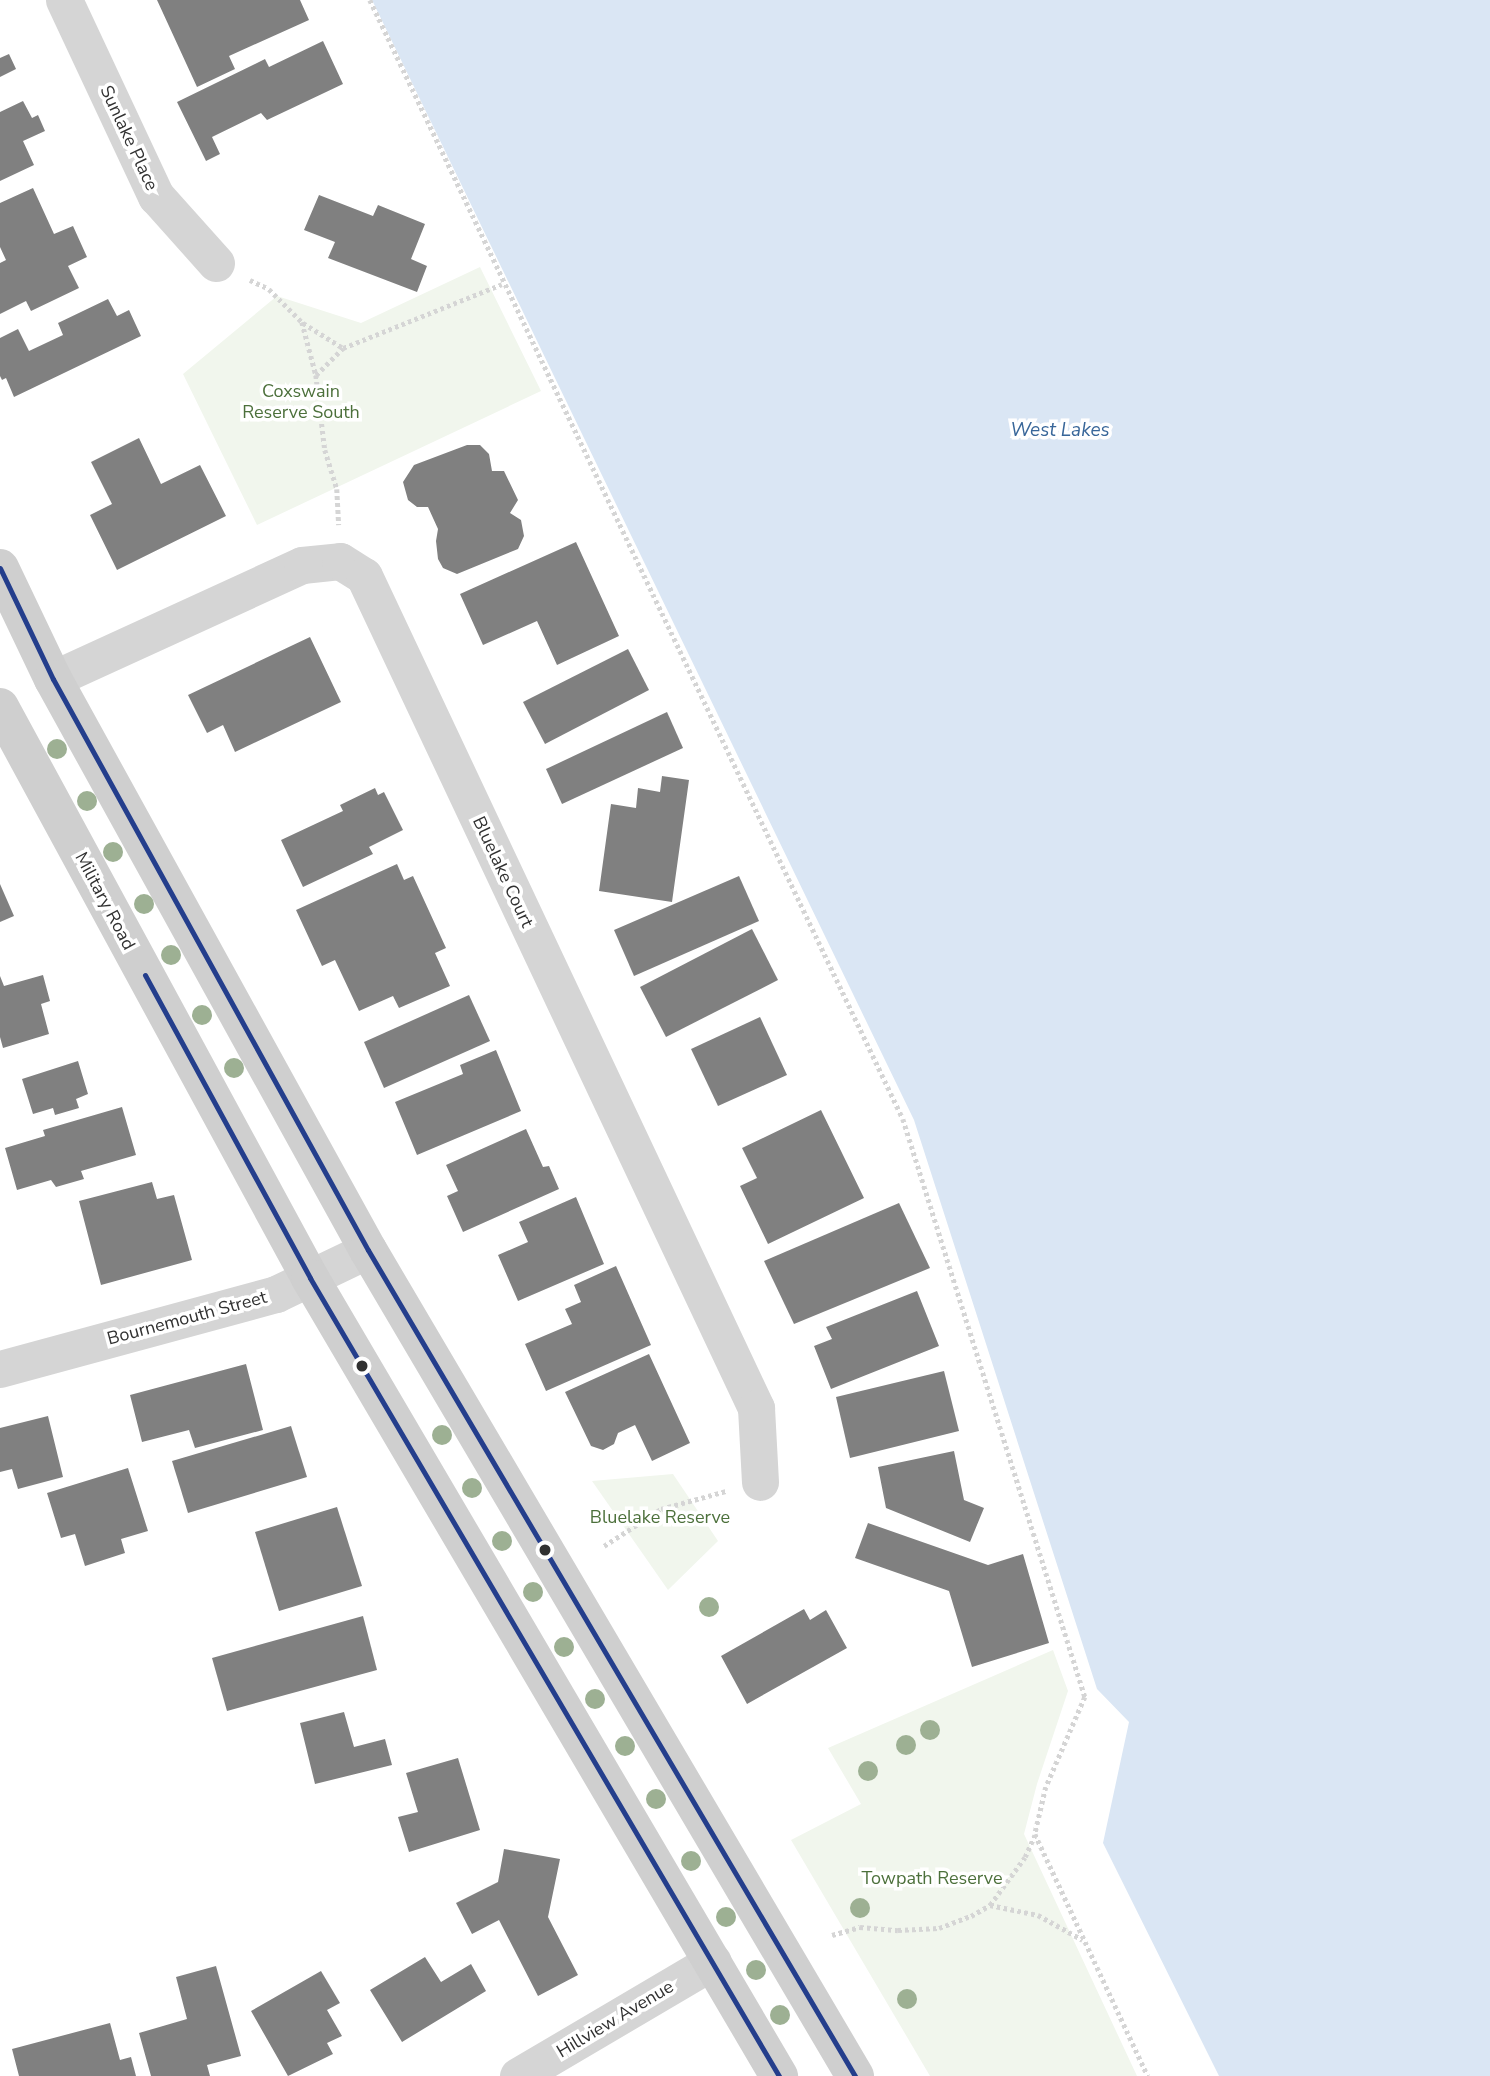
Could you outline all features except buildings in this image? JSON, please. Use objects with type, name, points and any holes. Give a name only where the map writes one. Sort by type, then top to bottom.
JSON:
[{"type":"main road","points":[[0,568],[53,679],[368,1250],[855,2076]]},
{"type":"main road","name":"Military Road","points":[[0,707],[310,1278],[779,2076]]},
{"type":"street","name":"Sunlake Place","points":[[64,0],[156,196],[216,263]]},
{"type":"street","points":[[53,679],[302,565],[340,561]]},
{"type":"street","name":"Bluelake Court","points":[[340,561],[363,576],[756,1408],[760,1482]]},
{"type":"street","name":"Bournemouth Street","points":[[0,1368],[276,1294],[368,1250]]},
{"type":"street","name":"Hillview Avenue","points":[[518,2076],[713,1961]]},
{"type":"path","points":[[370,0],[502,284],[903,1119],[1085,1697],[1046,1787],[1035,1834],[1025,1857],[990,1905],[971,1916],[939,1927],[898,1930],[860,1927],[832,1934]]},
{"type":"path","points":[[216,263],[269,289],[302,322],[343,348]]},
{"type":"path","points":[[317,375],[343,348],[502,284]]},
{"type":"path","points":[[302,322],[317,375],[325,450],[337,489],[340,561]]},
{"type":"path","points":[[604,1546],[661,1509],[760,1482]]},
{"type":"path","points":[[1035,1834],[1148,2076]]},
{"type":"path","points":[[990,1905],[1038,1915],[1085,1941]]},
{"type":"green space","name":"Coxswain Reserve South","points":[[480,267],[541,391],[257,525],[183,374],[277,296],[361,323]]},
{"type":"green space","name":"Bluelake Reserve","points":[[673,1474],[718,1541],[668,1590],[592,1481]]},
{"type":"green space","name":"Towpath Reserve","points":[[1053,1650],[1068,1691],[1037,1784],[1024,1834],[1137,2076],[930,2076],[791,1840],[861,1804],[828,1748]]},
{"type":"water","name":"West Lakes","points":[[372,0],[1490,0],[1490,2076],[1219,2076],[1103,1843],[1129,1722],[1097,1689],[914,1120]]},
{"type":"transit line","points":[[0,568],[53,679],[368,1250],[855,2076]]},
{"type":"transit line","points":[[145,975],[310,1278],[779,2076]]}]
